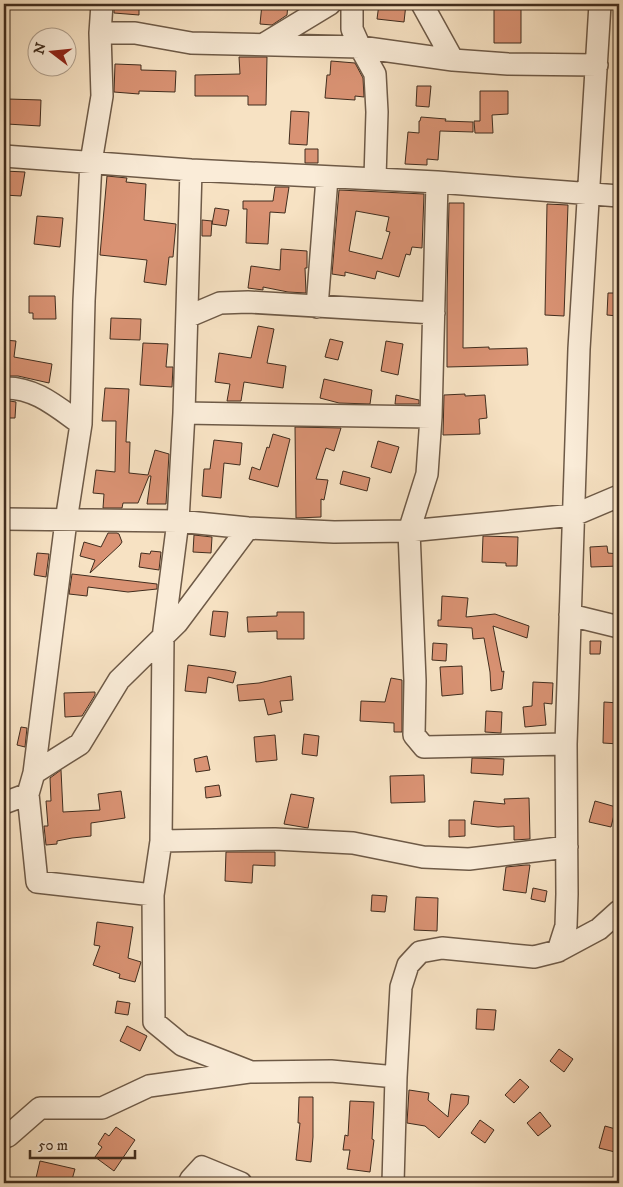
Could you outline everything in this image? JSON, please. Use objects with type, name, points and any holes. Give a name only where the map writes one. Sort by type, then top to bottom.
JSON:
[{"type":"street","points":[[102,4],[100,33],[102,96],[91,162],[84,301],[81,424],[66,521],[34,773],[28,794],[38,882],[153,895]]},
{"type":"street","points":[[264,44],[330,4]]},
{"type":"street","points":[[352,4],[352,28],[375,74],[377,112],[375,178]]},
{"type":"street","points":[[422,4],[453,60]]},
{"type":"street","points":[[558,951],[566,926],[566,744],[570,615],[580,349],[600,4]]},
{"type":"street","points":[[100,33],[135,33],[191,43],[360,46],[453,60],[508,64],[597,65]]},
{"type":"street","points":[[4,156],[191,170],[437,182],[619,196]]},
{"type":"street","points":[[191,170],[184,414],[178,521],[163,638],[161,841],[153,895],[154,1022],[182,1045],[251,1072]]},
{"type":"street","points":[[317,307],[327,178]]},
{"type":"street","points":[[437,182],[431,417],[427,474],[409,531],[415,682],[414,735],[424,747],[566,744]]},
{"type":"street","points":[[187,317],[220,303],[248,302],[434,313]]},
{"type":"street","points":[[4,388],[17,388],[42,396],[81,424]]},
{"type":"street","points":[[184,414],[431,417]]},
{"type":"street","points":[[4,519],[178,521],[248,528],[334,532],[409,531],[574,515],[619,496]]},
{"type":"street","points":[[34,773],[80,744],[119,680],[178,623],[248,528]]},
{"type":"street","points":[[570,615],[619,627]]},
{"type":"street","points":[[4,803],[28,794]]},
{"type":"street","points":[[161,841],[275,839],[353,843],[423,857],[469,859],[567,846]]},
{"type":"street","points":[[392,1183],[402,987],[408,965],[420,952],[442,948],[534,957],[558,951],[599,929],[619,911]]},
{"type":"street","points":[[4,1137],[8,1136],[40,1108],[102,1108],[149,1086],[251,1072],[331,1071],[396,1077]]},
{"type":"street","points":[[189,1183],[190,1179],[202,1167],[241,1183]]},
{"type":"building","points":[[114,4],[139,4],[139,15],[114,13]]},
{"type":"building","points":[[262,4],[288,4],[287,15],[272,25],[260,24]]},
{"type":"building","points":[[379,4],[406,4],[404,22],[377,19]]},
{"type":"building","points":[[494,4],[521,4],[521,43],[494,43]]},
{"type":"building","points":[[239,57],[267,57],[266,105],[248,105],[248,96],[195,96],[195,75],[240,74]]},
{"type":"building","points":[[331,61],[355,63],[363,78],[364,97],[355,96],[355,100],[325,98],[327,75],[330,75]]},
{"type":"building","points":[[115,64],[141,65],[141,70],[176,71],[175,92],[139,91],[139,94],[114,92]]},
{"type":"building","points":[[417,86],[431,86],[429,107],[416,106]]},
{"type":"building","points":[[480,91],[508,91],[508,114],[492,115],[493,133],[475,133],[474,121],[480,121]]},
{"type":"building","points":[[8,99],[41,100],[40,126],[7,124]]},
{"type":"building","points":[[291,111],[309,112],[307,145],[289,144]]},
{"type":"building","points":[[421,117],[446,119],[445,121],[473,122],[473,132],[440,131],[438,160],[427,159],[427,165],[405,164],[408,132],[419,133]]},
{"type":"building","points":[[305,149],[318,149],[318,163],[305,163]]},
{"type":"building","points":[[4,171],[25,172],[21,196],[4,195]]},
{"type":"building","points":[[107,176],[127,178],[126,182],[146,184],[144,220],[176,224],[173,257],[169,257],[166,285],[144,282],[147,260],[100,255]]},
{"type":"building","points":[[275,187],[289,187],[285,213],[270,212],[268,244],[246,243],[247,209],[243,209],[243,201],[273,201]]},
{"type":"building","points":[[339,190],[424,194],[422,248],[412,247],[410,255],[406,254],[399,277],[377,271],[375,279],[345,272],[345,276],[332,274]],"holes":[[[356,211],[389,217],[386,231],[390,232],[382,259],[349,251]]]},
{"type":"building","points":[[449,203],[464,203],[463,348],[527,348],[528,365],[447,367]]},
{"type":"building","points":[[547,204],[568,205],[564,316],[545,315]]},
{"type":"building","points":[[215,208],[229,210],[226,226],[212,224]]},
{"type":"building","points":[[37,216],[63,218],[60,247],[34,244]]},
{"type":"building","points":[[202,220],[212,221],[211,236],[202,236]]},
{"type":"building","points":[[281,249],[307,251],[307,268],[305,268],[306,293],[263,287],[263,290],[248,288],[251,266],[280,270]]},
{"type":"building","points":[[608,293],[619,293],[618,316],[607,315]]},
{"type":"building","points":[[29,296],[55,296],[56,319],[33,319],[33,313],[29,313]]},
{"type":"building","points":[[111,318],[141,319],[140,340],[110,339]]},
{"type":"building","points":[[258,326],[274,329],[267,363],[286,366],[283,388],[244,382],[241,401],[227,401],[230,384],[215,382],[219,353],[251,358]]},
{"type":"building","points":[[330,339],[343,342],[338,360],[325,357]]},
{"type":"building","points":[[4,340],[16,341],[14,357],[52,364],[49,383],[18,376],[4,376]]},
{"type":"building","points":[[386,341],[403,344],[398,375],[381,371]]},
{"type":"building","points":[[143,343],[168,344],[166,367],[173,367],[172,387],[140,385]]},
{"type":"building","points":[[324,379],[372,390],[370,404],[339,403],[320,398]]},
{"type":"building","points":[[105,388],[129,389],[126,442],[130,442],[129,473],[148,475],[155,450],[169,454],[166,504],[147,504],[151,476],[149,476],[138,503],[123,503],[122,508],[103,508],[104,494],[93,493],[96,470],[115,472],[116,421],[102,421]]},
{"type":"building","points":[[465,394],[465,396],[485,395],[487,418],[479,419],[480,434],[443,435],[444,395]]},
{"type":"building","points":[[396,395],[419,400],[419,404],[395,404]]},
{"type":"building","points":[[4,400],[16,402],[15,418],[4,418]]},
{"type":"building","points":[[295,427],[341,428],[334,451],[326,448],[316,479],[328,480],[324,500],[321,499],[321,517],[296,518]]},
{"type":"building","points":[[273,434],[290,439],[278,487],[249,479],[252,467],[260,470]]},
{"type":"building","points":[[214,440],[242,443],[240,465],[224,463],[221,498],[202,496],[204,469],[210,469]]},
{"type":"building","points":[[378,441],[399,447],[391,473],[371,467]]},
{"type":"building","points":[[343,471],[370,478],[367,491],[340,484]]},
{"type":"building","points":[[108,533],[119,534],[122,542],[90,573],[95,560],[80,556],[84,542],[101,547]]},
{"type":"building","points":[[194,535],[212,537],[211,553],[193,552]]},
{"type":"building","points":[[483,536],[518,537],[517,566],[506,566],[506,563],[482,562]]},
{"type":"building","points":[[607,546],[608,553],[619,554],[619,566],[591,567],[590,547]]},
{"type":"building","points":[[151,551],[161,552],[159,570],[139,567],[141,553],[150,554]]},
{"type":"building","points":[[37,553],[49,554],[46,577],[34,575]]},
{"type":"building","points":[[72,574],[157,584],[157,589],[128,592],[88,587],[87,596],[69,594]]},
{"type":"building","points":[[442,596],[468,598],[466,617],[495,614],[529,626],[527,638],[493,626],[502,672],[504,671],[502,689],[491,691],[484,638],[473,639],[472,628],[438,626],[438,620],[441,620]]},
{"type":"building","points":[[213,611],[228,612],[225,637],[210,635]]},
{"type":"building","points":[[277,612],[304,612],[304,639],[277,639],[277,631],[248,632],[247,617],[277,616]]},
{"type":"building","points":[[590,641],[601,641],[600,654],[590,654]]},
{"type":"building","points":[[433,643],[447,644],[446,661],[432,660]]},
{"type":"building","points":[[188,665],[236,672],[233,683],[208,677],[206,693],[185,691]]},
{"type":"building","points":[[462,666],[463,694],[442,696],[440,667]]},
{"type":"building","points":[[291,676],[293,700],[280,701],[282,712],[268,715],[264,699],[239,701],[237,685],[259,683]]},
{"type":"building","points":[[391,678],[402,680],[402,732],[394,732],[394,723],[360,721],[361,701],[385,702]]},
{"type":"building","points":[[533,682],[553,683],[552,704],[544,703],[546,725],[525,727],[523,707],[532,706]]},
{"type":"building","points":[[95,692],[82,716],[65,717],[64,693]]},
{"type":"building","points":[[604,702],[619,703],[619,744],[603,743]]},
{"type":"building","points":[[486,711],[502,712],[501,733],[485,732]]},
{"type":"building","points":[[21,727],[27,728],[25,747],[17,745]]},
{"type":"building","points":[[304,734],[319,736],[317,756],[302,754]]},
{"type":"building","points":[[275,735],[277,760],[256,762],[254,737]]},
{"type":"building","points":[[207,756],[210,770],[196,772],[194,759]]},
{"type":"building","points":[[472,758],[504,759],[503,775],[471,773]]},
{"type":"building","points":[[61,770],[63,812],[100,810],[98,794],[121,791],[125,818],[91,823],[91,836],[57,841],[57,844],[46,845],[44,826],[48,826],[46,801],[51,801],[50,778]]},
{"type":"building","points":[[424,775],[425,802],[391,803],[390,776]]},
{"type":"building","points":[[219,785],[221,796],[206,798],[205,787]]},
{"type":"building","points":[[291,794],[314,798],[308,828],[284,824]]},
{"type":"building","points":[[529,798],[530,839],[514,840],[514,826],[498,827],[471,824],[474,801],[505,804],[504,799]]},
{"type":"building","points":[[595,801],[616,807],[611,827],[589,822]]},
{"type":"building","points":[[449,820],[465,820],[465,836],[449,837]]},
{"type":"building","points":[[226,852],[275,852],[275,866],[253,865],[252,883],[225,881]]},
{"type":"building","points":[[530,865],[526,893],[503,890],[506,867]]},
{"type":"building","points":[[533,888],[547,891],[545,902],[531,899]]},
{"type":"building","points":[[372,895],[387,896],[385,912],[371,911]]},
{"type":"building","points":[[416,897],[438,898],[437,931],[414,930]]},
{"type":"building","points":[[97,922],[133,927],[128,958],[141,962],[135,982],[119,978],[120,974],[93,965],[100,946],[94,945]]},
{"type":"building","points":[[117,1001],[130,1003],[128,1015],[115,1013]]},
{"type":"building","points":[[477,1009],[496,1010],[494,1030],[476,1029]]},
{"type":"building","points":[[127,1026],[147,1036],[140,1051],[120,1041]]},
{"type":"building","points":[[559,1049],[573,1059],[564,1072],[550,1061]]},
{"type":"building","points":[[520,1079],[529,1087],[514,1103],[505,1095]]},
{"type":"building","points":[[409,1090],[429,1093],[428,1100],[448,1117],[451,1094],[469,1096],[468,1104],[439,1138],[425,1126],[407,1123]]},
{"type":"building","points":[[299,1097],[313,1097],[311,1162],[296,1160],[300,1123],[298,1123]]},
{"type":"building","points":[[350,1101],[374,1102],[372,1139],[374,1140],[370,1172],[347,1169],[350,1150],[343,1150],[345,1135],[348,1136]]},
{"type":"building","points":[[540,1112],[551,1126],[538,1136],[527,1123]]},
{"type":"building","points":[[480,1120],[494,1130],[485,1143],[471,1133]]},
{"type":"building","points":[[605,1126],[619,1130],[619,1153],[599,1148]]},
{"type":"building","points":[[116,1127],[135,1140],[114,1171],[95,1157],[102,1147],[98,1144],[105,1133],[109,1136]]},
{"type":"building","points":[[40,1161],[75,1169],[71,1183],[40,1183],[42,1180],[36,1178]]}]
